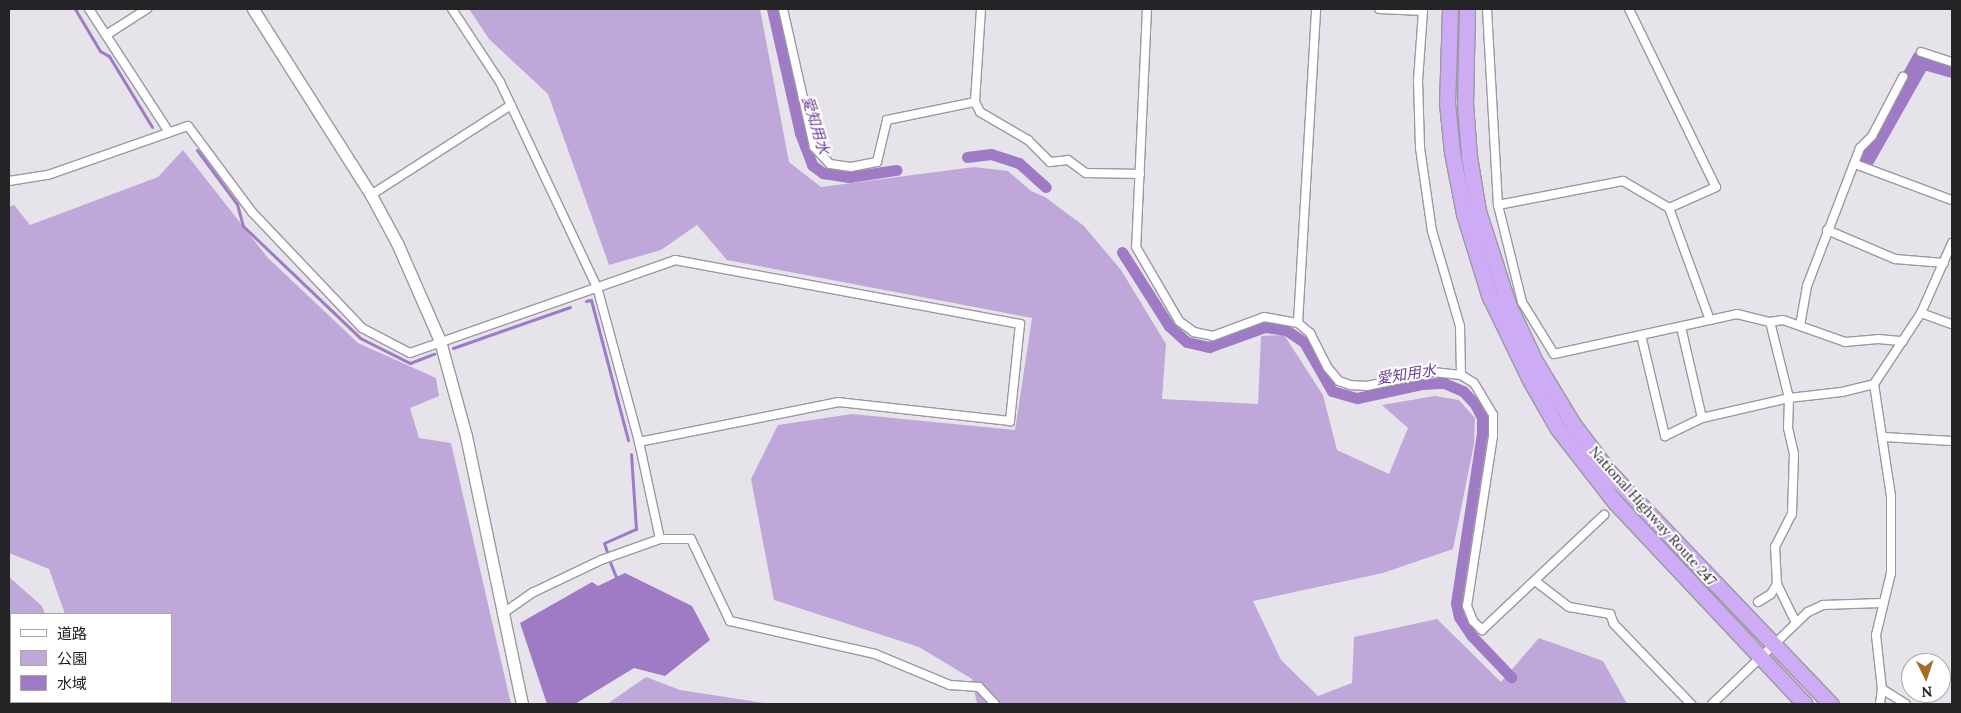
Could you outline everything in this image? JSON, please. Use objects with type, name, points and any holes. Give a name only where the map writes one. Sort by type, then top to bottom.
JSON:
[{"type":"highway","name":"National Highway Route 247","points":[[1450,9],[1447,103],[1452,152],[1477,260],[1502,325],[1530,380],[1577,456],[1615,502],[1805,704]]},
{"type":"highway","name":"National Highway Route 247","points":[[1466,9],[1465,103],[1468,156],[1478,211],[1508,304],[1535,361],[1573,424],[1610,473],[1831,704]]},
{"type":"street","points":[[89,9],[169,132]]},
{"type":"street","points":[[106,35],[147,9]]},
{"type":"street","points":[[253,9],[371,195],[397,243],[440,342],[466,436],[522,704]]},
{"type":"street","points":[[452,9],[500,82],[597,287],[639,442],[660,539]]},
{"type":"street","points":[[783,9],[814,147],[830,164],[851,167],[877,162],[887,120],[975,102]]},
{"type":"street","points":[[981,9],[975,102],[980,112],[1028,140],[1050,162],[1068,160],[1086,173],[1140,174]]},
{"type":"street","points":[[1147,9],[1136,247],[1178,321],[1194,332],[1213,336],[1264,317],[1298,324],[1310,333],[1328,368],[1339,381],[1350,386],[1367,386],[1433,372],[1461,375],[1474,383],[1493,415],[1493,436],[1468,583],[1467,606],[1473,621],[1482,630],[1604,515]]},
{"type":"street","points":[[1298,324],[1316,9]]},
{"type":"street","points":[[1380,9],[1423,11],[1418,80],[1420,148],[1432,231],[1460,326],[1461,375]]},
{"type":"street","points":[[1488,9],[1498,205],[1522,302],[1554,354],[1737,314],[1770,322],[1783,320],[1845,342],[1878,339],[1903,341]]},
{"type":"street","points":[[1629,9],[1716,187],[1669,208]]},
{"type":"street","points":[[1920,52],[1952,62]]},
{"type":"street","points":[[1800,326],[1807,286],[1860,148],[1872,136],[1904,77]]},
{"type":"street","points":[[371,195],[511,105]]},
{"type":"street","points":[[9,181],[48,175],[188,126],[252,212],[362,328],[410,353],[675,260],[1020,324],[1010,421],[838,402],[639,442]]},
{"type":"street","points":[[1855,164],[1952,200]]},
{"type":"street","points":[[1498,205],[1623,181],[1669,208],[1710,320]]},
{"type":"street","points":[[1827,230],[1895,260],[1944,263]]},
{"type":"street","points":[[1641,335],[1665,436],[1702,418],[1789,398],[1842,392],[1874,384],[1921,313],[1952,243]]},
{"type":"street","points":[[1921,313],[1952,324]]},
{"type":"street","points":[[1770,322],[1789,398],[1788,428],[1794,454],[1792,514],[1775,547],[1777,584],[1796,623]]},
{"type":"street","points":[[1680,327],[1702,418]]},
{"type":"street","points":[[1874,384],[1884,437],[1890,497],[1891,573],[1882,603],[1876,635],[1882,689],[1880,704]]},
{"type":"street","points":[[1884,437],[1952,441]]},
{"type":"street","points":[[502,614],[534,592],[601,560],[660,539],[691,539],[730,621],[875,654],[950,685],[979,687],[995,704]]},
{"type":"street","points":[[1535,581],[1569,607],[1610,614],[1614,624],[1691,704]]},
{"type":"street","points":[[1758,602],[1771,594],[1777,584]]},
{"type":"street","points":[[1712,704],[1796,623],[1823,605],[1882,603]]},
{"type":"street","points":[[1882,689],[1906,704]]},
{"type":"green space","points":[[469,9],[760,9],[789,162],[821,187],[974,167],[1008,171],[1031,191],[1045,197],[1084,226],[1121,270],[1166,344],[1162,399],[1258,404],[1261,336],[1284,335],[1323,395],[1337,450],[1389,474],[1408,428],[1382,405],[1435,396],[1459,400],[1475,418],[1474,444],[1453,549],[1383,573],[1253,601],[1281,660],[1318,696],[1352,683],[1354,637],[1437,619],[1501,682],[1539,638],[1603,661],[1627,704],[977,704],[972,679],[919,647],[774,600],[751,479],[778,425],[852,414],[1015,430],[1032,318],[727,260],[697,225],[661,250],[609,265],[548,94],[489,39]]},
{"type":"green space","points":[[183,150],[268,258],[358,343],[436,378],[439,396],[410,408],[419,438],[451,443],[511,704],[99,704],[172,703],[172,613],[65,613],[49,569],[9,553],[9,207],[14,205],[30,225],[158,177]]},
{"type":"green space","points":[[9,577],[42,606],[45,613],[10,613],[10,703],[78,704],[9,704]]},
{"type":"green space","points":[[646,677],[680,690],[770,704],[607,704]]},
{"type":"water","points":[[625,573],[692,606],[710,640],[665,676],[634,668],[575,704],[547,704],[520,623],[592,582],[598,586]]},
{"type":"waterway","points":[[75,9],[100,51],[109,56],[152,127]]},
{"type":"waterway","name":"愛知用水","points":[[772,9],[800,133],[812,165],[823,173],[849,177],[896,170]]},
{"type":"waterway","points":[[1865,158],[1921,59],[1952,68]]},
{"type":"waterway","points":[[197,150],[237,204],[243,226],[360,338],[410,363],[434,354]]},
{"type":"waterway","name":"愛知用水","points":[[967,157],[991,154],[1019,163],[1046,187]]},
{"type":"waterway","name":"愛知用水","points":[[1122,252],[1169,326],[1187,342],[1209,347],[1265,327],[1286,330],[1304,342],[1332,391],[1357,398],[1422,384],[1444,383],[1463,391],[1475,404],[1482,418],[1482,433],[1456,603],[1459,617],[1472,636],[1511,677]]},
{"type":"waterway","points":[[586,301],[591,300],[628,440]]},
{"type":"waterway","points":[[453,348],[570,307]]},
{"type":"waterway","points":[[607,552],[604,543],[636,529],[631,454]]},
{"type":"waterway","points":[[610,562],[616,577]]}]
